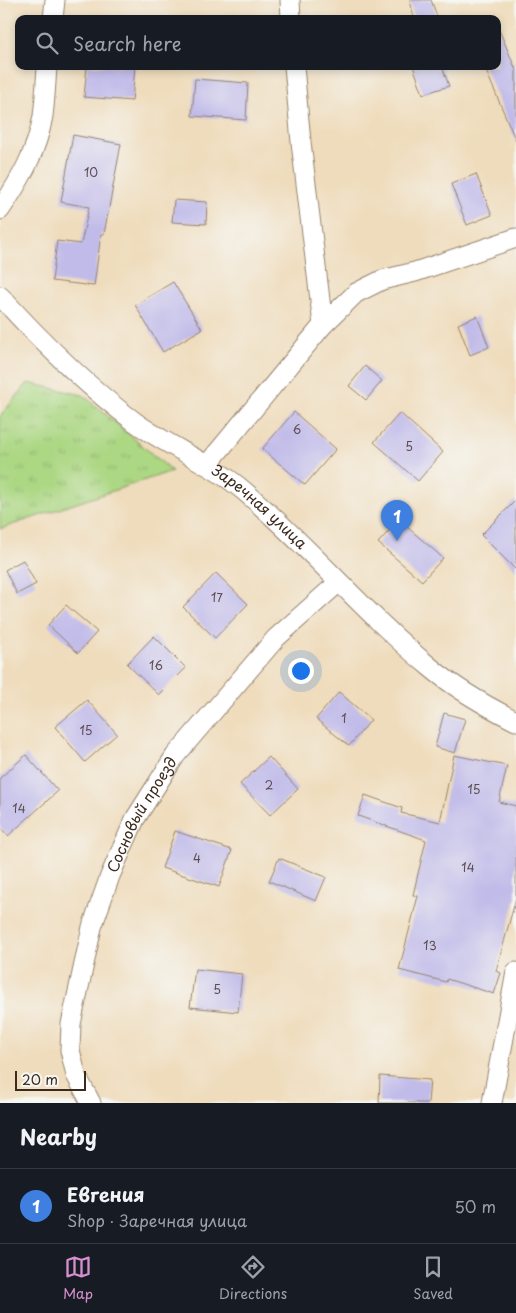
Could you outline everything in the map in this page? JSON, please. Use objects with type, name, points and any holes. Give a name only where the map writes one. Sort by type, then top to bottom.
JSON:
[{"type":"street","points":[[53,15],[55,0]]},
{"type":"street","points":[[290,0],[291,15]]},
{"type":"street","points":[[0,210],[26,169],[37,143],[43,116],[47,70]]},
{"type":"street","points":[[294,70],[323,325]]},
{"type":"street","points":[[206,466],[323,325],[356,293],[382,280],[415,272],[516,238]]},
{"type":"street","name":"Заречная улица","points":[[0,296],[84,380],[128,416],[241,489],[279,522],[430,668],[485,705],[516,721]]},
{"type":"street","name":"Сосновый проезд","points":[[90,1103],[76,1075],[70,1050],[71,1024],[92,927],[110,876],[135,819],[175,756],[276,638],[339,582]]},
{"type":"street","points":[[492,1103],[516,972]]},
{"type":"green space","points":[[28,383],[83,395],[172,471],[0,529],[0,416]]},
{"type":"building","points":[[410,0],[431,0],[437,15],[413,15]]},
{"type":"building","points":[[501,34],[516,70],[516,141],[486,70],[501,70]]},
{"type":"building","points":[[87,70],[135,70],[132,101],[84,97]]},
{"type":"building","points":[[414,70],[443,70],[449,86],[423,94]]},
{"type":"building","points":[[195,79],[248,83],[246,120],[192,116]]},
{"type":"building","points":[[73,135],[121,144],[104,234],[101,234],[94,286],[52,281],[57,241],[81,244],[89,207],[61,202]]},
{"type":"building","points":[[476,174],[492,215],[467,225],[451,184]]},
{"type":"building","points":[[174,200],[207,202],[206,224],[172,222]]},
{"type":"building","points":[[173,282],[202,329],[163,352],[135,305]]},
{"type":"building","points":[[477,316],[489,347],[470,355],[458,324]]},
{"type":"building","points":[[365,366],[382,381],[366,400],[349,386]]},
{"type":"building","points":[[294,412],[336,449],[305,485],[262,449]]},
{"type":"building","points":[[400,413],[443,452],[418,481],[374,442]]},
{"type":"building","points":[[516,500],[516,570],[481,535]]},
{"type":"building","points":[[399,520],[443,558],[422,581],[378,543]]},
{"type":"building","points":[[23,560],[36,584],[17,594],[5,570]]},
{"type":"building","points":[[216,573],[248,604],[215,638],[183,607]]},
{"type":"building","points":[[66,605],[97,632],[78,653],[48,625]]},
{"type":"building","points":[[154,636],[186,668],[159,695],[127,664]]},
{"type":"building","points":[[339,692],[371,720],[349,746],[316,719]]},
{"type":"building","points":[[87,700],[117,734],[85,762],[55,727]]},
{"type":"building","points":[[444,713],[465,719],[455,753],[435,747]]},
{"type":"building","points":[[26,755],[58,791],[8,836],[0,827],[0,778]]},
{"type":"building","points":[[454,755],[507,766],[499,802],[516,806],[516,898],[496,971],[501,973],[494,994],[447,979],[446,982],[399,970],[418,896],[413,895],[426,840],[358,816],[365,795],[402,808],[401,813],[440,822]]},
{"type":"building","points":[[269,757],[298,789],[270,815],[240,784]]},
{"type":"building","points":[[175,831],[232,850],[219,887],[162,868]]},
{"type":"building","points":[[279,858],[326,877],[316,901],[269,881]]},
{"type":"building","points":[[195,969],[242,974],[238,1012],[190,1007]]},
{"type":"building","points":[[380,1076],[430,1080],[428,1103],[379,1103]]},
{"type":"place","name":"Евгения","points":[[397,541]]}]
